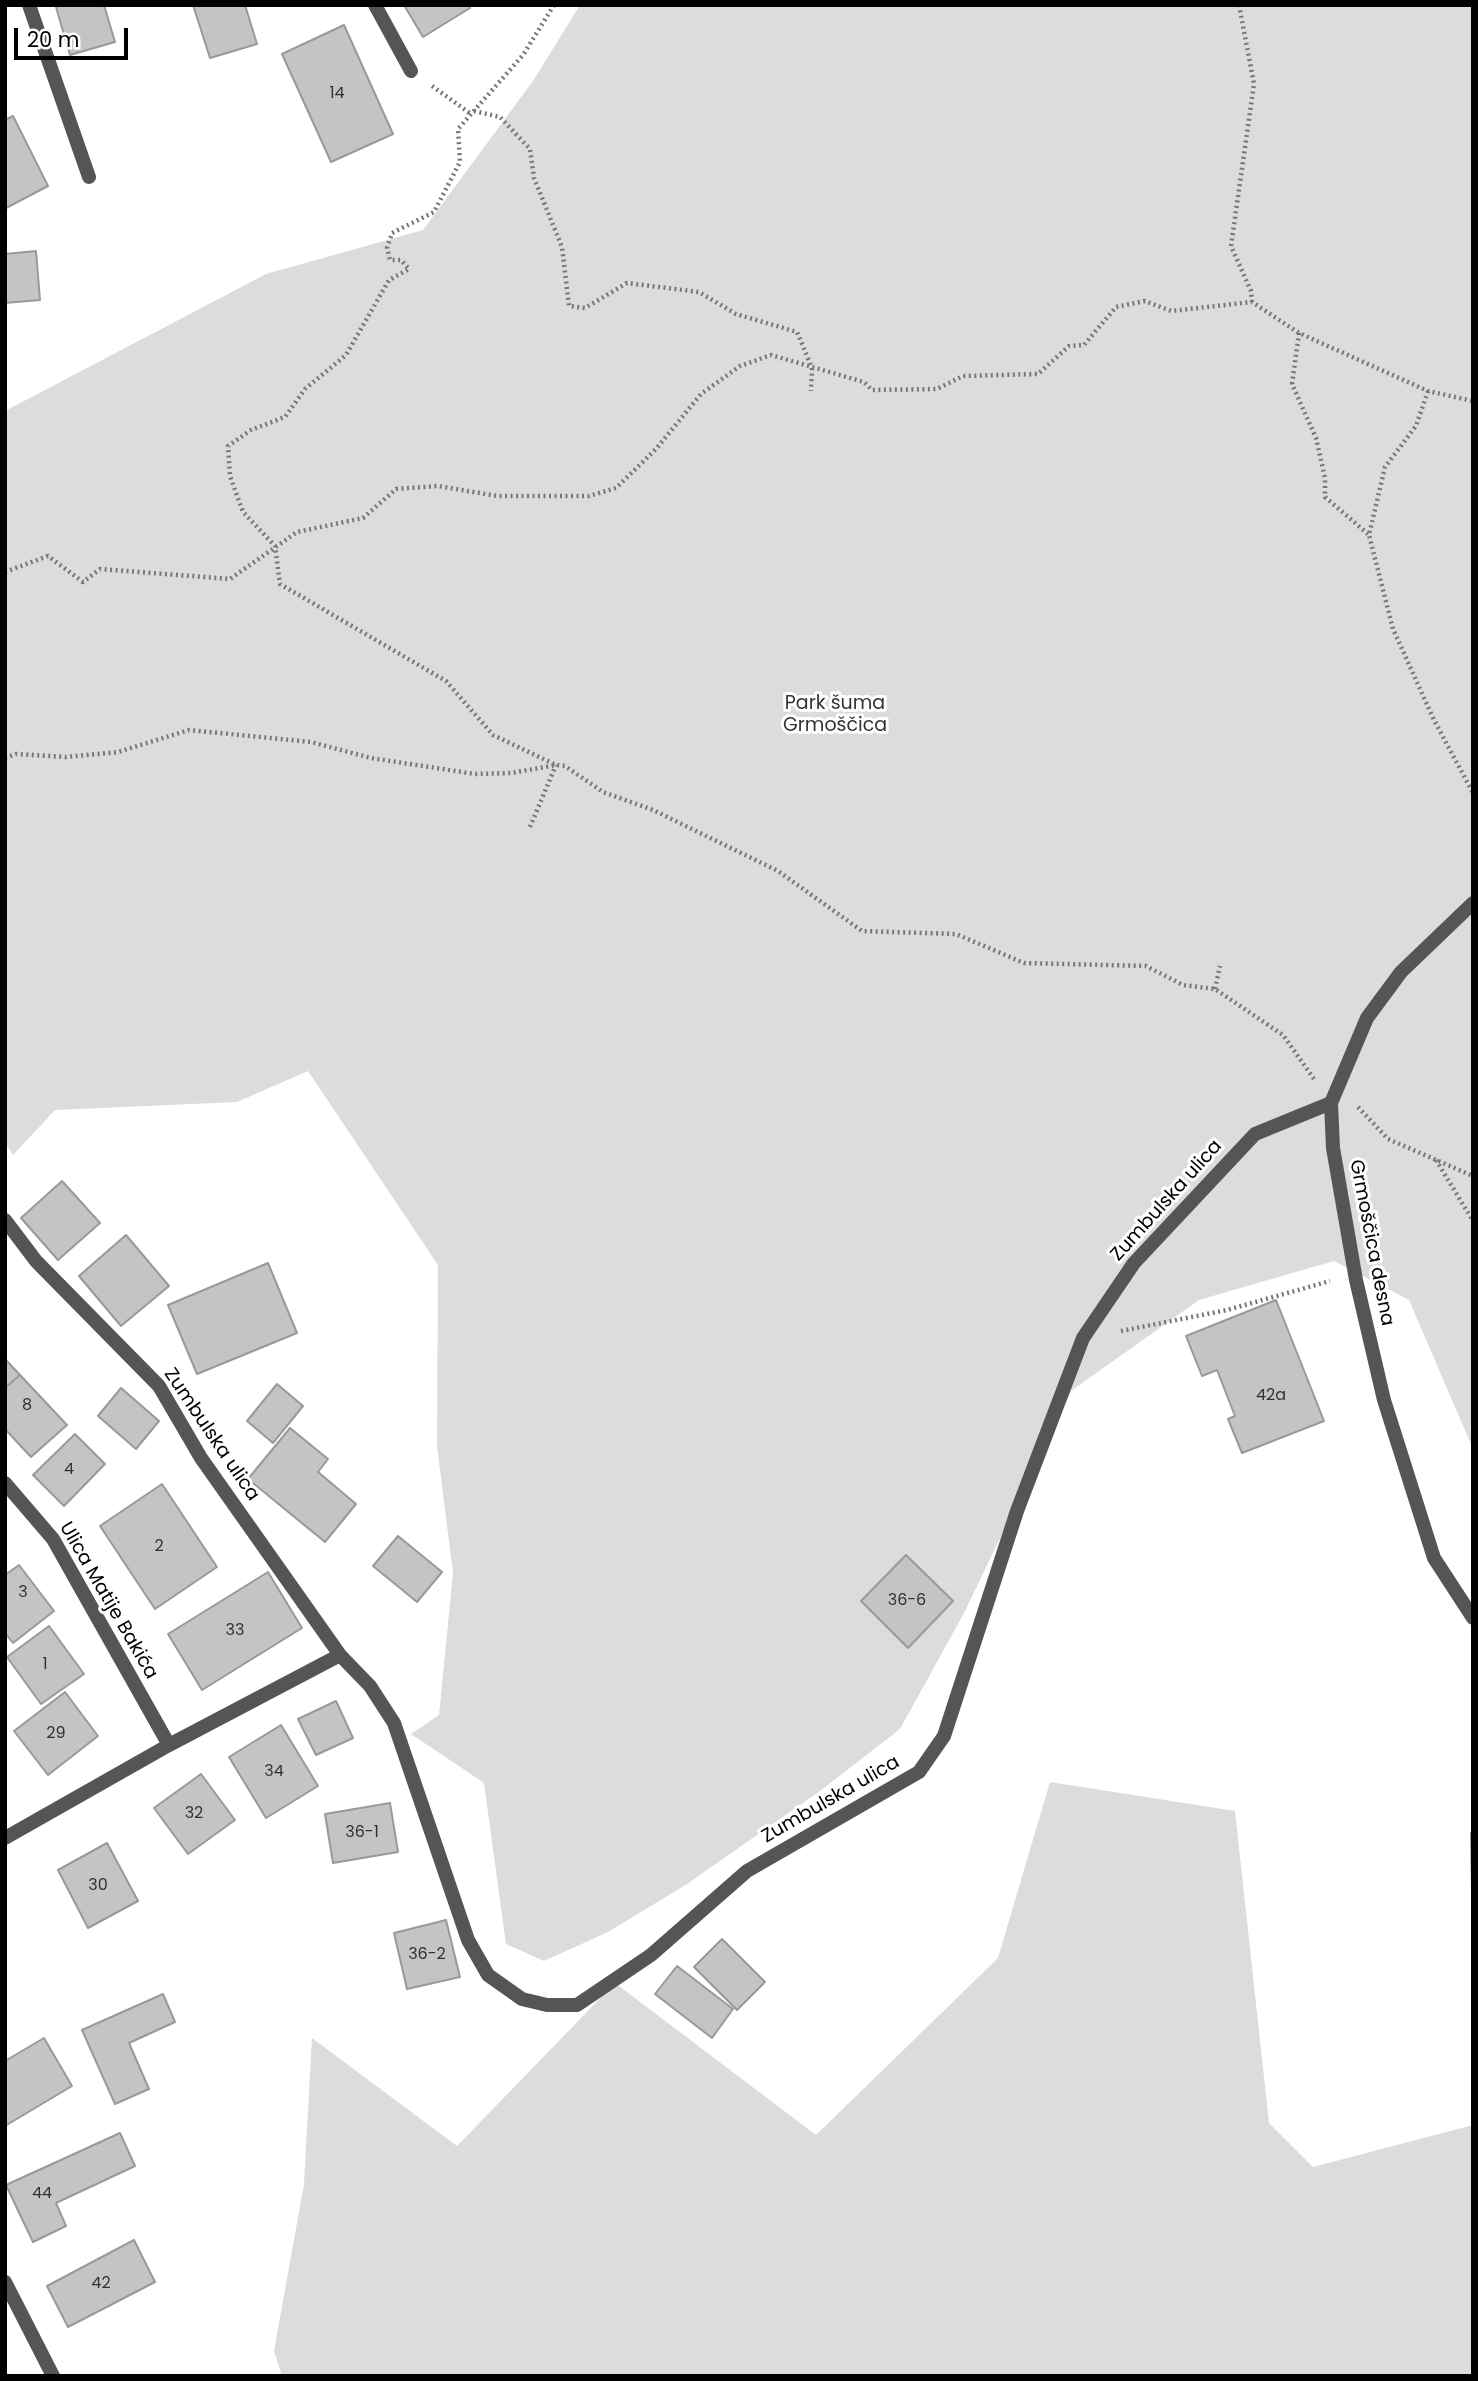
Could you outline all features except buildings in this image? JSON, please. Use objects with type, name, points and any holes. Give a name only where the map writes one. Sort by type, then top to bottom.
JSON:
[{"type":"street","points":[[29,5],[89,177]]},
{"type":"street","points":[[376,5],[411,71]]},
{"type":"street","name":"Grmoščica desna","points":[[1473,903],[1401,972],[1367,1018],[1331,1102],[1333,1148],[1356,1280],[1384,1400],[1434,1558],[1473,1618]]},
{"type":"street","name":"Zumbulska ulica","points":[[5,1220],[36,1261],[159,1386],[201,1458],[340,1656],[370,1686],[394,1724],[464,1930],[488,1975],[522,1999],[547,2005],[577,2005],[651,1955],[747,1871],[919,1772],[944,1736],[1017,1511],[1083,1338],[1134,1263],[1255,1134],[1331,1102]]},
{"type":"street","name":"Ulica Matije Bakića","points":[[5,1483],[53,1539],[169,1745]]},
{"type":"street","points":[[5,1838],[169,1745],[340,1656]]},
{"type":"street","points":[[5,2283],[53,2376]]},
{"type":"path","points":[[554,5],[523,55],[458,129],[460,162],[434,212],[391,233],[387,248],[390,260],[401,260],[409,269],[389,281],[346,355],[305,389],[285,417],[251,430],[229,446],[230,476],[243,512],[275,546],[280,584],[446,681],[493,735],[556,765]]},
{"type":"path","points":[[1239,5],[1254,84],[1231,246],[1251,291],[1252,302]]},
{"type":"path","points":[[411,71],[473,112],[500,117],[530,149],[534,178],[562,247],[569,306],[585,308],[627,283],[699,292],[736,314],[797,332],[811,368],[811,391]]},
{"type":"path","points":[[5,572],[48,556],[83,582],[100,569],[230,579],[297,532],[363,518],[396,489],[438,486],[497,496],[589,496],[616,488],[656,449],[701,394],[740,366],[771,355],[864,382],[872,390],[937,389],[964,376],[1038,374],[1069,346],[1084,345],[1116,307],[1145,301],[1171,311],[1252,302],[1299,333],[1428,391],[1473,401]]},
{"type":"path","points":[[1299,333],[1292,384],[1316,438],[1325,478],[1325,497],[1369,535]]},
{"type":"path","points":[[1428,391],[1416,426],[1385,467],[1369,535],[1393,629],[1434,720],[1473,793]]},
{"type":"path","points":[[5,758],[16,754],[66,757],[118,752],[189,730],[311,742],[371,758],[475,774],[511,773],[556,765],[565,766],[603,792],[653,810],[778,871],[862,931],[956,934],[1024,964],[1146,966],[1183,985],[1215,989],[1283,1035],[1331,1102],[1354,1102],[1388,1139],[1473,1176]]},
{"type":"path","points":[[530,827],[556,765]]},
{"type":"path","points":[[1215,989],[1220,966]]},
{"type":"path","points":[[1436,1159],[1473,1221]]},
{"type":"path","points":[[1083,1338],[1227,1310],[1334,1280],[1356,1280]]},
{"type":"green space","name":"Park šuma Grmoščica","points":[[580,5],[1473,5],[1473,1449],[1409,1300],[1334,1261],[1199,1300],[1071,1391],[964,1613],[900,1729],[820,1791],[687,1884],[608,1932],[544,1961],[506,1944],[484,1783],[411,1734],[439,1715],[453,1573],[437,1446],[438,1265],[308,1071],[237,1102],[55,1110],[13,1155],[5,1142],[5,411],[266,274],[423,230],[533,81]]},
{"type":"green space","points":[[1050,1782],[1235,1811],[1269,2123],[1313,2167],[1473,2125],[1473,2376],[282,2376],[274,2351],[304,2184],[312,2038],[457,2146],[615,1983],[816,2135],[998,1958]]}]
